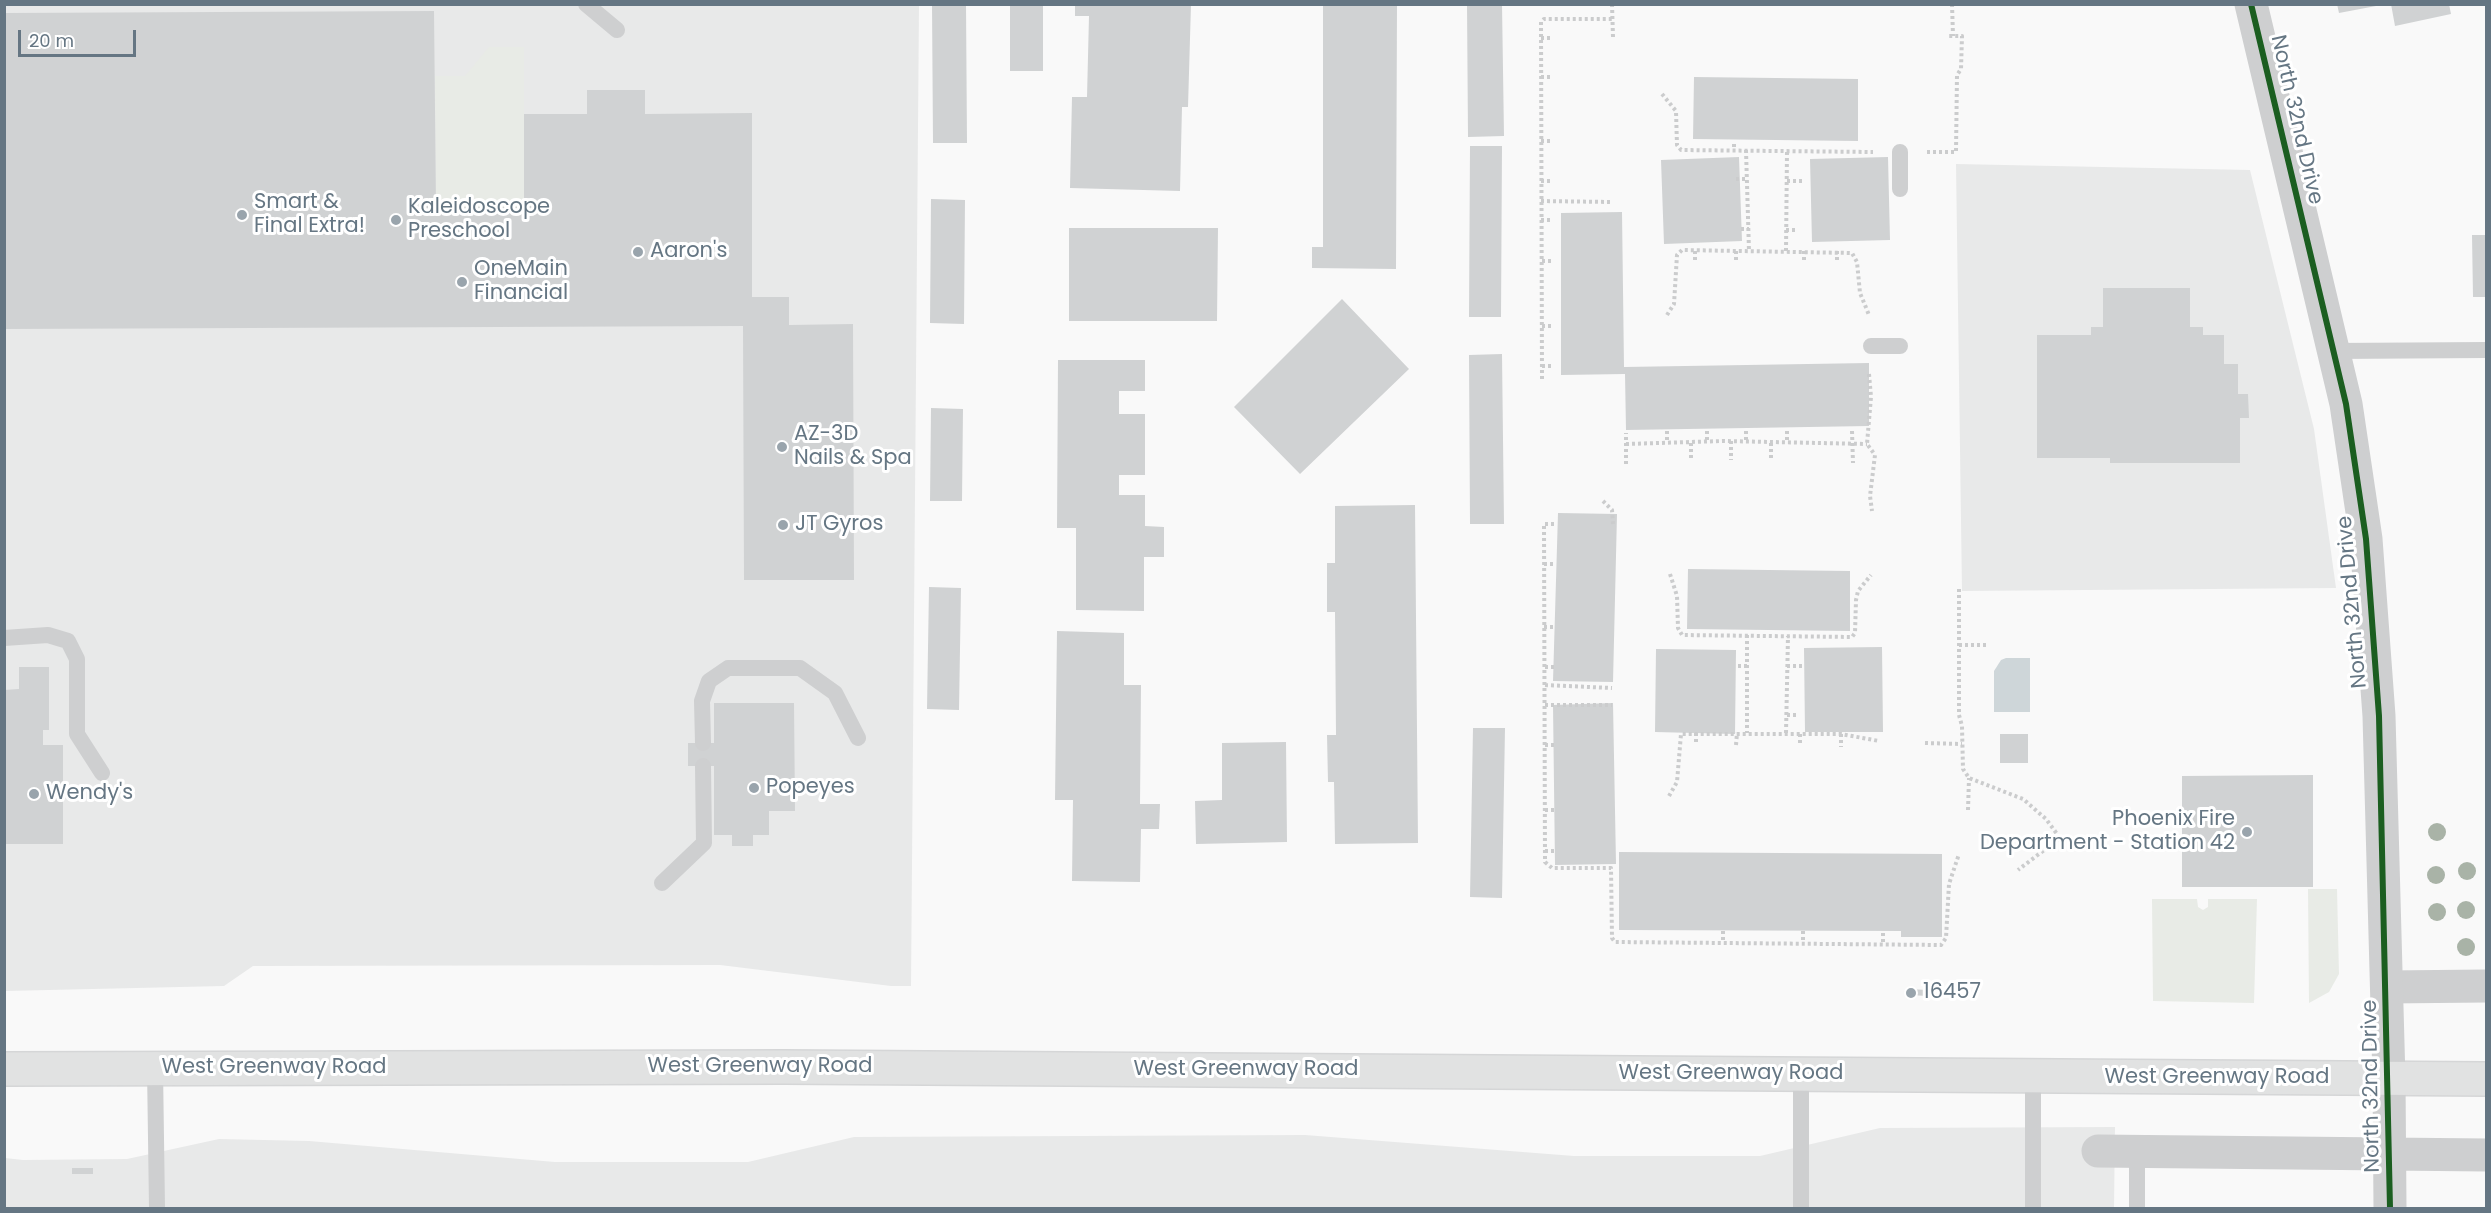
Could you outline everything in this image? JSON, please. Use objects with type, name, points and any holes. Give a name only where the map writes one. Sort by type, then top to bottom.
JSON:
[{"type":"main road","name":"West Greenway Road","points":[[4,1069],[796,1067],[2487,1079]]},
{"type":"street","name":"North 32nd Drive","points":[[2251,4],[2346,404],[2366,539],[2379,716],[2387,987],[2390,1209]]},
{"type":"street","points":[[2387,987],[2487,986]]},
{"type":"street","points":[[2098,1150],[2389,1156],[2487,1155]]},
{"type":"lane","points":[[586,4],[617,30]]},
{"type":"lane","points":[[1900,152],[1900,189]]},
{"type":"lane","points":[[1870,346],[1900,346]]},
{"type":"lane","points":[[2333,351],[2487,350]]},
{"type":"lane","points":[[4,638],[48,635],[68,641],[77,659],[77,734],[102,773]]},
{"type":"lane","points":[[703,744],[702,701],[709,681],[728,668],[748,667],[800,668],[835,693],[858,738]]},
{"type":"lane","points":[[662,883],[704,843],[703,766]]},
{"type":"lane","points":[[155,1068],[157,1209]]},
{"type":"lane","points":[[1801,1075],[1801,1209]]},
{"type":"lane","points":[[2033,1077],[2033,1209]]},
{"type":"lane","points":[[2137,1152],[2137,1209]]},
{"type":"path","points":[[1612,4],[1613,37]]},
{"type":"path","points":[[1926,152],[1956,152],[1957,75],[1960,69],[1962,36],[1951,36],[1952,4]]},
{"type":"path","points":[[1542,379],[1540,22],[1544,19],[1613,19]]},
{"type":"path","points":[[1540,38],[1552,38]]},
{"type":"path","points":[[1541,77],[1552,77]]},
{"type":"path","points":[[1662,94],[1676,111],[1679,148],[1877,152]]},
{"type":"path","points":[[1541,141],[1553,141]]},
{"type":"path","points":[[1694,144],[1694,150]]},
{"type":"path","points":[[1734,144],[1734,150]]},
{"type":"path","points":[[1799,145],[1799,151]]},
{"type":"path","points":[[1839,145],[1839,151]]},
{"type":"path","points":[[1746,150],[1749,251]]},
{"type":"path","points":[[1786,251],[1787,151]]},
{"type":"path","points":[[1736,179],[1746,179]]},
{"type":"path","points":[[1541,181],[1552,181]]},
{"type":"path","points":[[1787,181],[1802,181]]},
{"type":"path","points":[[1541,201],[1610,202]]},
{"type":"path","points":[[1541,220],[1552,220]]},
{"type":"path","points":[[1741,229],[1749,229]]},
{"type":"path","points":[[1786,230],[1796,230]]},
{"type":"path","points":[[1667,315],[1674,304],[1678,251],[1848,251],[1856,257],[1860,293],[1869,315]]},
{"type":"path","points":[[1695,251],[1695,262]]},
{"type":"path","points":[[1736,251],[1736,261]]},
{"type":"path","points":[[1804,251],[1804,261]]},
{"type":"path","points":[[1837,251],[1838,262]]},
{"type":"path","points":[[1542,261],[1553,261]]},
{"type":"path","points":[[1542,326],[1553,326]]},
{"type":"path","points":[[1542,366],[1554,366]]},
{"type":"path","points":[[1869,373],[1871,397],[1867,444],[1875,454],[1870,496],[1872,511]]},
{"type":"path","points":[[1667,431],[1667,443]]},
{"type":"path","points":[[1707,431],[1707,442]]},
{"type":"path","points":[[1746,431],[1746,443]]},
{"type":"path","points":[[1787,431],[1787,442]]},
{"type":"path","points":[[1852,431],[1853,463]]},
{"type":"path","points":[[1626,433],[1626,464]]},
{"type":"path","points":[[1626,444],[1731,441],[1867,444]]},
{"type":"path","points":[[1731,441],[1731,460]]},
{"type":"path","points":[[1691,443],[1691,460]]},
{"type":"path","points":[[1771,443],[1771,460]]},
{"type":"path","points":[[1604,501],[1612,510],[1613,524]]},
{"type":"path","points":[[1554,524],[1544,524],[1545,862],[1552,868],[1611,867],[1612,938],[1615,942],[1671,945],[1723,942],[1941,945],[1946,938],[1950,884],[1959,854]]},
{"type":"path","points":[[1544,564],[1554,564]]},
{"type":"path","points":[[1670,574],[1677,596],[1680,633],[1788,636],[1854,636],[1858,591],[1871,575]]},
{"type":"path","points":[[1959,589],[1959,715],[1963,769],[1969,778],[2023,799],[2046,819],[2060,838],[2018,870]]},
{"type":"path","points":[[1544,627],[1554,627]]},
{"type":"path","points":[[1747,635],[1745,714],[1748,733]]},
{"type":"path","points":[[1786,733],[1788,636]]},
{"type":"path","points":[[1959,645],[1988,645]]},
{"type":"path","points":[[1738,666],[1747,666]]},
{"type":"path","points":[[1787,666],[1802,666]]},
{"type":"path","points":[[1545,667],[1555,667]]},
{"type":"path","points":[[1545,685],[1612,688]]},
{"type":"path","points":[[1545,705],[1612,705]]},
{"type":"path","points":[[1787,715],[1797,715]]},
{"type":"path","points":[[1696,733],[1696,746]]},
{"type":"path","points":[[1736,746],[1737,733]]},
{"type":"path","points":[[1669,796],[1677,782],[1681,734],[1841,734],[1879,741]]},
{"type":"path","points":[[1800,734],[1800,746]]},
{"type":"path","points":[[1841,734],[1841,747]]},
{"type":"path","points":[[1925,744],[1962,744]]},
{"type":"path","points":[[1545,745],[1555,745]]},
{"type":"path","points":[[1968,810],[1969,778]]},
{"type":"path","points":[[1545,810],[1555,810]]},
{"type":"path","points":[[1545,851],[1555,851]]},
{"type":"path","points":[[1723,932],[1723,942]]},
{"type":"path","points":[[1803,932],[1803,942]]},
{"type":"path","points":[[1883,933],[1883,943]]},
{"type":"shaded area","points":[[4,5],[919,5],[911,986],[891,986],[720,965],[253,966],[224,986],[5,991]]},
{"type":"shaded area","points":[[489,47],[524,47],[524,207],[436,207],[435,76],[465,76]]},
{"type":"shaded area","points":[[1956,164],[2250,170],[2314,429],[2336,588],[1962,591]]},
{"type":"shaded area","points":[[2030,658],[2030,712],[1994,712],[1994,671],[2001,660]]},
{"type":"shaded area","points":[[2308,889],[2337,889],[2339,974],[2329,992],[2309,1003]]},
{"type":"shaded area","points":[[2152,899],[2197,899],[2198,907],[2203,910],[2208,907],[2208,899],[2257,899],[2254,1003],[2153,1001]]},
{"type":"shaded area","points":[[2115,1127],[2114,1208],[5,1208],[5,1158],[23,1160],[127,1159],[219,1139],[309,1141],[555,1162],[748,1162],[854,1137],[1305,1135],[1574,1156],[1760,1156],[1880,1128]]},
{"type":"building","points":[[932,4],[966,4],[967,143],[933,143]]},
{"type":"building","points":[[1010,4],[1043,4],[1043,71],[1010,71]]},
{"type":"building","points":[[1075,4],[1191,4],[1188,107],[1182,107],[1180,191],[1070,188],[1072,97],[1087,97],[1089,16],[1075,16]]},
{"type":"building","points":[[1323,4],[1397,4],[1396,269],[1312,268],[1312,247],[1323,247]]},
{"type":"building","points":[[1467,4],[1502,4],[1504,136],[1468,137]]},
{"type":"building","points":[[2337,4],[2376,4],[2376,6],[2339,13]]},
{"type":"building","points":[[2391,4],[2449,4],[2451,14],[2395,26]]},
{"type":"building","points":[[434,11],[436,207],[524,207],[524,114],[587,114],[587,90],[645,90],[645,114],[752,113],[752,297],[789,297],[789,325],[853,324],[854,580],[744,580],[743,326],[5,329],[5,13]]},
{"type":"building","points":[[1694,77],[1858,79],[1858,141],[1693,139]]},
{"type":"building","points":[[1470,146],[1502,146],[1501,317],[1469,317]]},
{"type":"building","points":[[1739,157],[1742,241],[1664,244],[1661,160]]},
{"type":"building","points":[[1888,157],[1890,240],[1812,242],[1810,159]]},
{"type":"building","points":[[931,199],[965,200],[964,324],[930,323]]},
{"type":"building","points":[[1622,212],[1624,367],[1869,363],[1869,426],[1626,430],[1625,374],[1561,375],[1561,213]]},
{"type":"building","points":[[1069,228],[1218,228],[1217,321],[1069,321]]},
{"type":"building","points":[[2472,235],[2486,235],[2486,297],[2473,297]]},
{"type":"building","points":[[2103,288],[2190,288],[2190,327],[2203,327],[2203,335],[2224,335],[2224,364],[2238,364],[2238,394],[2248,394],[2249,418],[2240,418],[2240,463],[2110,463],[2110,458],[2037,458],[2037,335],[2091,335],[2091,327],[2103,327]]},
{"type":"building","points":[[1342,299],[1409,369],[1300,474],[1234,407]]},
{"type":"building","points":[[1502,354],[1504,524],[1470,524],[1469,355]]},
{"type":"building","points":[[1058,360],[1145,360],[1145,391],[1119,391],[1119,414],[1145,414],[1145,475],[1119,475],[1119,495],[1145,495],[1145,526],[1164,527],[1164,557],[1144,557],[1144,611],[1076,610],[1076,528],[1057,528]]},
{"type":"building","points":[[931,408],[963,409],[962,501],[930,501]]},
{"type":"building","points":[[1415,505],[1418,843],[1335,844],[1334,782],[1328,782],[1327,735],[1336,735],[1335,612],[1327,612],[1327,563],[1335,563],[1335,506]]},
{"type":"building","points":[[1558,513],[1617,514],[1613,682],[1553,681]]},
{"type":"building","points":[[1688,569],[1850,571],[1850,631],[1687,629]]},
{"type":"building","points":[[929,587],[961,588],[959,710],[927,709]]},
{"type":"building","points":[[1057,631],[1124,633],[1124,685],[1141,685],[1140,804],[1160,804],[1159,829],[1141,829],[1140,882],[1072,881],[1073,800],[1055,800]]},
{"type":"building","points":[[1882,647],[1883,732],[1805,732],[1804,648]]},
{"type":"building","points":[[1656,649],[1736,650],[1735,734],[1655,732]]},
{"type":"building","name":"Wendy's","points":[[19,667],[49,667],[49,730],[43,730],[43,745],[63,745],[63,844],[4,844],[4,690],[19,689]]},
{"type":"building","name":"Popeyes","points":[[714,703],[794,703],[795,811],[769,811],[769,835],[753,835],[753,846],[732,846],[732,835],[714,835],[714,766],[688,766],[688,743],[714,743]]},
{"type":"building","points":[[1613,703],[1616,864],[1555,865],[1553,705]]},
{"type":"building","points":[[1473,728],[1505,728],[1502,898],[1470,897]]},
{"type":"building","points":[[2000,734],[2028,734],[2028,763],[2000,763]]},
{"type":"building","points":[[1286,742],[1287,842],[1196,844],[1195,801],[1222,800],[1222,743]]},
{"type":"building","name":"Phoenix Fire Department - Station 42","points":[[2313,775],[2313,887],[2182,887],[2182,776]]},
{"type":"building","points":[[1619,852],[1942,854],[1942,937],[1901,937],[1901,931],[1619,930]]},
{"type":"building","points":[[1908,989],[1928,990],[1928,996],[1908,995]]},
{"type":"building","points":[[72,1168],[93,1168],[93,1174],[72,1174]]},
{"type":"cycle path","points":[[2251,4],[2346,404],[2366,539],[2379,716],[2390,1208]]},
{"type":"place","name":"Smart & Final Extra!","points":[[242,215]]},
{"type":"place","name":"Kaleidoscope Preschool","points":[[396,220]]},
{"type":"place","name":"Aaron's","points":[[638,252]]},
{"type":"place","name":"OneMain Financial","points":[[462,282]]},
{"type":"place","name":"AZ-3D Nails & Spa","points":[[782,447]]},
{"type":"place","name":"JT Gyros","points":[[783,525]]},
{"type":"place","name":"Popeyes","points":[[754,788]]},
{"type":"place","name":"Wendy's","points":[[34,794]]},
{"type":"place","name":"Phoenix Fire Department - Station 42","points":[[2247,832]]},
{"type":"place","name":"16457","points":[[1911,993]]}]
